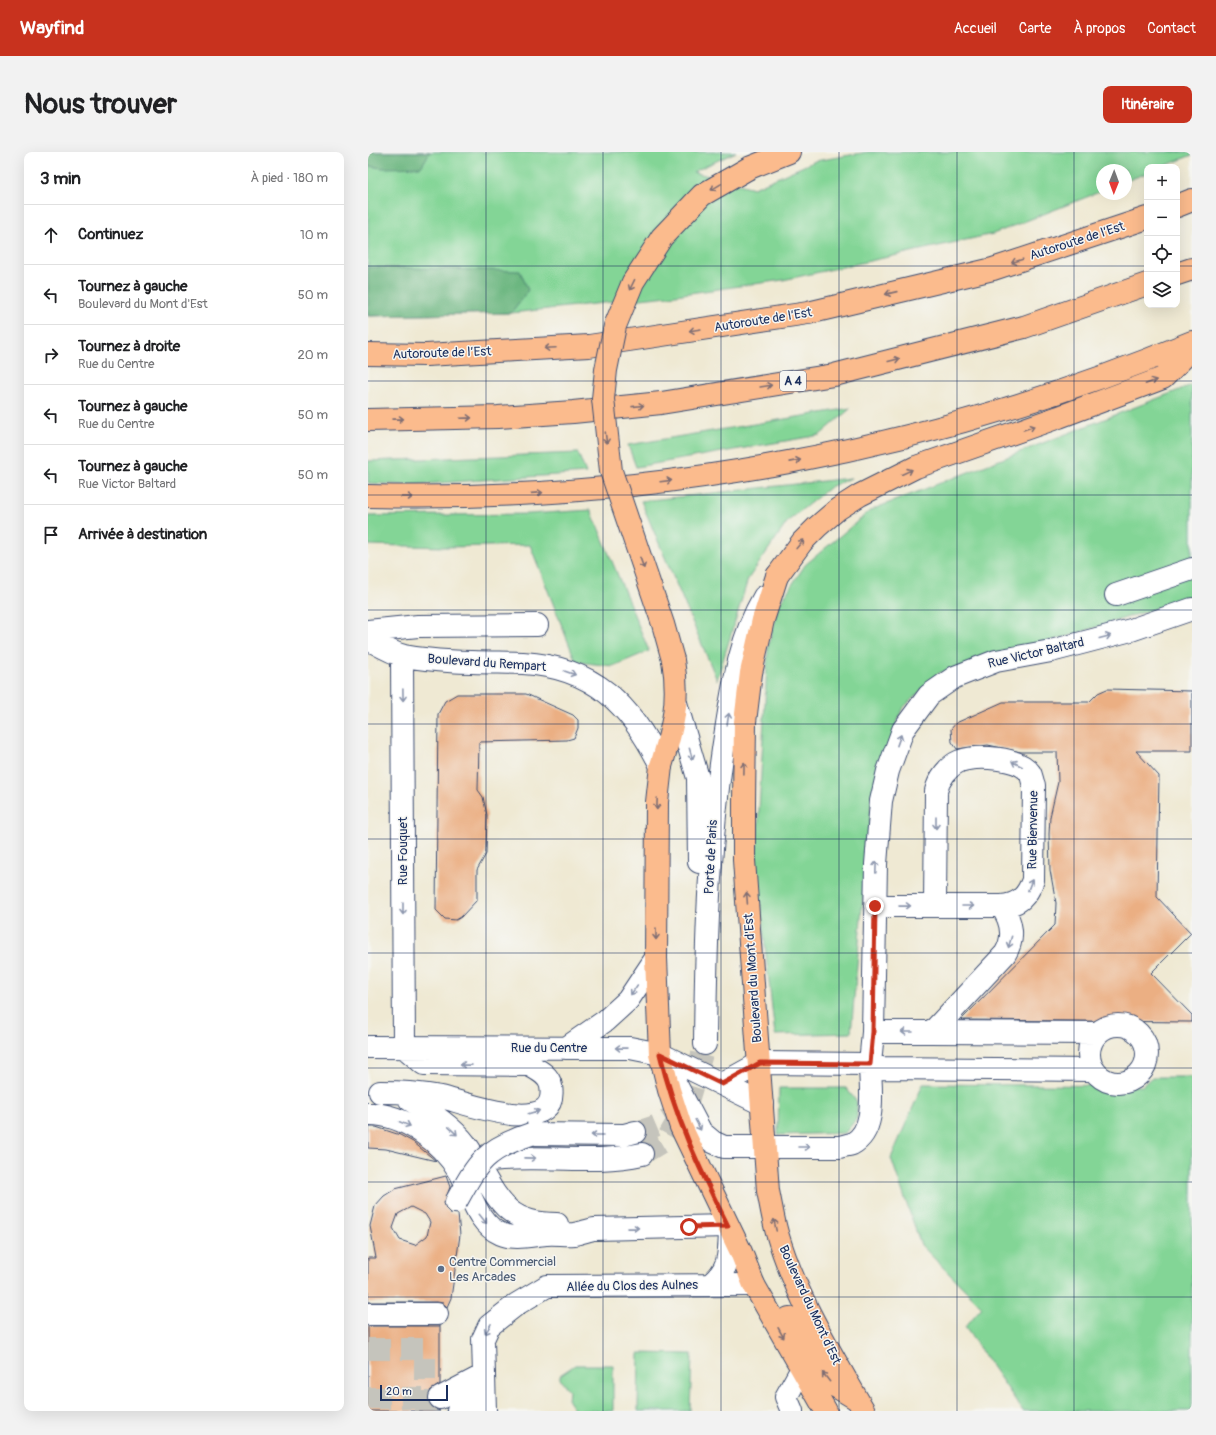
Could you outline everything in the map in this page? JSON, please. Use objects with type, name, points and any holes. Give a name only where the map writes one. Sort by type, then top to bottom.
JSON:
[{"type":"main road","points":[[789,152],[749,168],[702,195],[662,237],[633,282],[615,326],[606,370],[603,399],[611,471],[663,624],[673,660],[677,684],[674,722],[661,766],[657,802],[656,958],[660,1054],[669,1090],[681,1127],[754,1285],[801,1370],[826,1408]]},
{"type":"main road","points":[[1180,205],[1192,200]]},
{"type":"main road","name":"Autoroute de l’Est","points":[[368,354],[426,355],[589,346],[808,313],[993,269],[1144,219]]},
{"type":"main road","points":[[1180,273],[1192,269]]},
{"type":"main road","name":"A 4","points":[[368,420],[490,417],[573,412],[661,403],[834,374],[1024,327],[1144,285]]},
{"type":"main road","points":[[368,496],[486,496],[590,489],[679,480],[790,462],[919,434],[1003,410],[1088,383],[1192,342]]},
{"type":"main road","name":"Boulevard du Mont d'Est","points":[[861,1405],[827,1348],[790,1268],[777,1232],[768,1191],[760,1063],[744,860],[745,722],[756,646],[777,576],[802,542],[817,527],[838,509],[860,495],[916,467],[1059,417],[1163,378],[1192,349]]},
{"type":"main road","points":[[754,1285],[768,1291],[780,1303],[827,1381],[861,1405]]},
{"type":"street","points":[[1116,595],[1192,569]]},
{"type":"street","name":"Porte de Paris","points":[[706,924],[712,875],[714,814],[733,690],[748,631],[756,610],[777,576]]},
{"type":"street","name":"Rue Victor Baltard","points":[[870,1064],[873,1032],[876,864],[881,802],[888,771],[903,730],[929,695],[955,677],[996,661],[1051,652],[1131,630],[1192,609]]},
{"type":"street","points":[[368,631],[418,626],[537,626]]},
{"type":"street","name":"Boulevard du Rempart","points":[[368,639],[402,656],[455,662],[524,663],[546,666],[578,675],[608,693],[622,704],[648,738],[661,766]]},
{"type":"street","name":"Rue Fouquet","points":[[402,656],[404,1047]]},
{"type":"street","name":"Porte de Paris","points":[[676,703],[698,778],[697,815],[699,869],[706,924]]},
{"type":"street","name":"Rue Bienvenue","points":[[875,906],[935,906],[1001,906],[1011,905],[1022,900],[1030,890],[1033,880],[1034,784],[1030,773],[1019,764],[1007,760],[970,759],[959,762],[950,768],[938,782],[936,791],[935,906]]},
{"type":"street","points":[[929,1032],[936,1028],[1005,954],[1010,946],[1012,935],[1008,916],[1001,906]]},
{"type":"street","points":[[705,1044],[706,924]]},
{"type":"street","points":[[566,1048],[605,1021],[628,1000],[656,958]]},
{"type":"street","points":[[1118,1024],[1127,1025],[1135,1029],[1155,1053],[1146,1063],[1142,1072],[1134,1079],[1124,1083],[1114,1083],[1104,1080],[1094,1070],[1089,1054],[1090,1045],[1098,1033],[1108,1026],[1118,1024]]},
{"type":"street","points":[[873,1032],[1098,1033]]},
{"type":"street","name":"Rue du Centre","points":[[368,1047],[630,1048],[660,1054],[762,1104]]},
{"type":"street","points":[[374,1092],[453,1111],[507,1114],[533,1114],[546,1108],[552,1097],[550,1084],[544,1074],[529,1066],[424,1064],[404,1047]]},
{"type":"street","points":[[660,1054],[701,1132],[709,1139],[724,1147],[839,1147],[852,1144],[860,1137],[866,1128],[870,1116],[870,1064]]},
{"type":"street","points":[[722,1084],[760,1063],[870,1064],[881,1068],[1094,1070]]},
{"type":"street","points":[[374,1092],[412,1092],[442,1097],[507,1114]]},
{"type":"street","points":[[410,1100],[436,1116],[468,1146],[494,1193],[506,1209],[524,1220],[545,1224],[574,1224],[594,1229]]},
{"type":"street","points":[[368,1114],[381,1114],[415,1128],[440,1148],[459,1172],[478,1213],[489,1226],[502,1235],[518,1237],[546,1234],[573,1234],[594,1229],[729,1229],[729,1257],[725,1268],[719,1277],[710,1285]]},
{"type":"street","points":[[456,1202],[473,1171],[485,1157],[507,1142],[531,1134],[624,1135],[636,1132]]},
{"type":"street","points":[[491,1160],[515,1157],[612,1159],[642,1154]]},
{"type":"street","name":"Allée du Clos des Aulnes","points":[[485,1404],[483,1339],[489,1326],[517,1304],[547,1286],[754,1285]]},
{"type":"street","points":[[368,1314],[437,1314]]},
{"type":"street","points":[[792,1411],[786,1397],[801,1370]]},
{"type":"street","points":[[440,1398],[484,1375]]},
{"type":"street","points":[[458,1411],[485,1404]]},
{"type":"green space","points":[[368,152],[736,152],[693,172],[754,188],[815,161],[868,152],[1192,152],[1192,155],[1170,164],[1144,164],[1144,174],[1132,179],[1132,164],[1096,164],[1096,193],[993,234],[783,280],[668,296],[511,313],[368,316]]},
{"type":"green space","points":[[368,152],[430,152],[421,167],[382,168],[368,166]]},
{"type":"green space","points":[[368,267],[520,271],[528,290],[511,313],[368,316]]},
{"type":"green space","points":[[1192,385],[1192,597],[1068,636],[939,673],[902,709],[872,793],[851,1033],[775,1035],[756,865],[768,647],[778,606],[805,565],[871,510]]},
{"type":"green space","points":[[851,408],[820,435],[636,467],[628,445]]},
{"type":"green space","points":[[578,453],[586,473],[408,485],[368,483],[368,461]]},
{"type":"green space","points":[[851,478],[830,487],[788,521],[748,579],[717,680],[641,501]]},
{"type":"green space","points":[[591,510],[649,651],[613,666],[576,662],[530,545],[447,547],[368,545],[368,516],[529,514]]},
{"type":"green space","points":[[1152,1077],[1192,1077],[1192,1411],[1023,1411],[965,1327],[982,1307],[921,1245],[891,1158],[923,1084],[1142,1086]]},
{"type":"green space","points":[[779,1088],[846,1088],[857,1102],[857,1118],[845,1133],[778,1135]]},
{"type":"green space","points":[[639,1353],[692,1354],[690,1411],[638,1411]]},
{"type":"green space","points":[[575,1365],[613,1365],[613,1411],[575,1411],[568,1401],[569,1390],[560,1380],[560,1375]]},
{"type":"building","points":[[1107,689],[1192,691],[1192,751],[1136,751],[1159,776],[1157,897],[1191,933],[1151,973],[1192,1015],[1192,1022],[961,1020],[1055,925],[1056,903],[1050,870],[1049,834],[1050,817],[1058,782],[1057,752],[1021,752],[988,745],[957,749],[952,742],[951,729],[956,723],[1003,702],[1089,702],[1098,693]]},
{"type":"building","points":[[457,694],[526,694],[573,715],[578,720],[578,728],[574,738],[567,740],[479,742],[478,790],[483,797],[487,815],[486,854],[477,870],[477,900],[461,917],[456,920],[445,919],[436,910],[438,714],[445,701]]},
{"type":"building","points":[[368,1127],[376,1127],[400,1135],[413,1142],[436,1161],[386,1149],[368,1148]]},
{"type":"building","points":[[446,1176],[450,1187],[444,1203],[446,1209],[450,1213],[458,1214],[460,1235],[451,1298],[447,1307],[443,1303],[437,1302],[368,1302],[368,1258],[376,1258],[370,1226],[375,1206],[384,1196],[395,1189]],"holes":[[[411,1207],[425,1214],[430,1222],[427,1236],[415,1245],[400,1240],[393,1228],[398,1214]]]},
{"type":"building","points":[[368,1326],[440,1326],[440,1384],[430,1391],[428,1398],[429,1404],[433,1408],[440,1411],[368,1411]]},
{"type":"tunnel","points":[[642,1154],[667,1139],[687,1104],[705,1044]]},
{"type":"tunnel","points":[[635,1132],[648,1129],[669,1119],[679,1111]]},
{"type":"tunnel","points":[[368,1349],[425,1349],[425,1411]]},
{"type":"tunnel","points":[[368,1398],[440,1398]]},
{"type":"place","name":"Centre Commercial Les Arcades","points":[[441,1269]]},
{"type":"route","points":[[689,1227],[728,1226],[701,1172],[681,1127],[669,1090],[660,1054],[722,1084],[760,1063],[870,1064],[873,1032],[875,906]]}]
